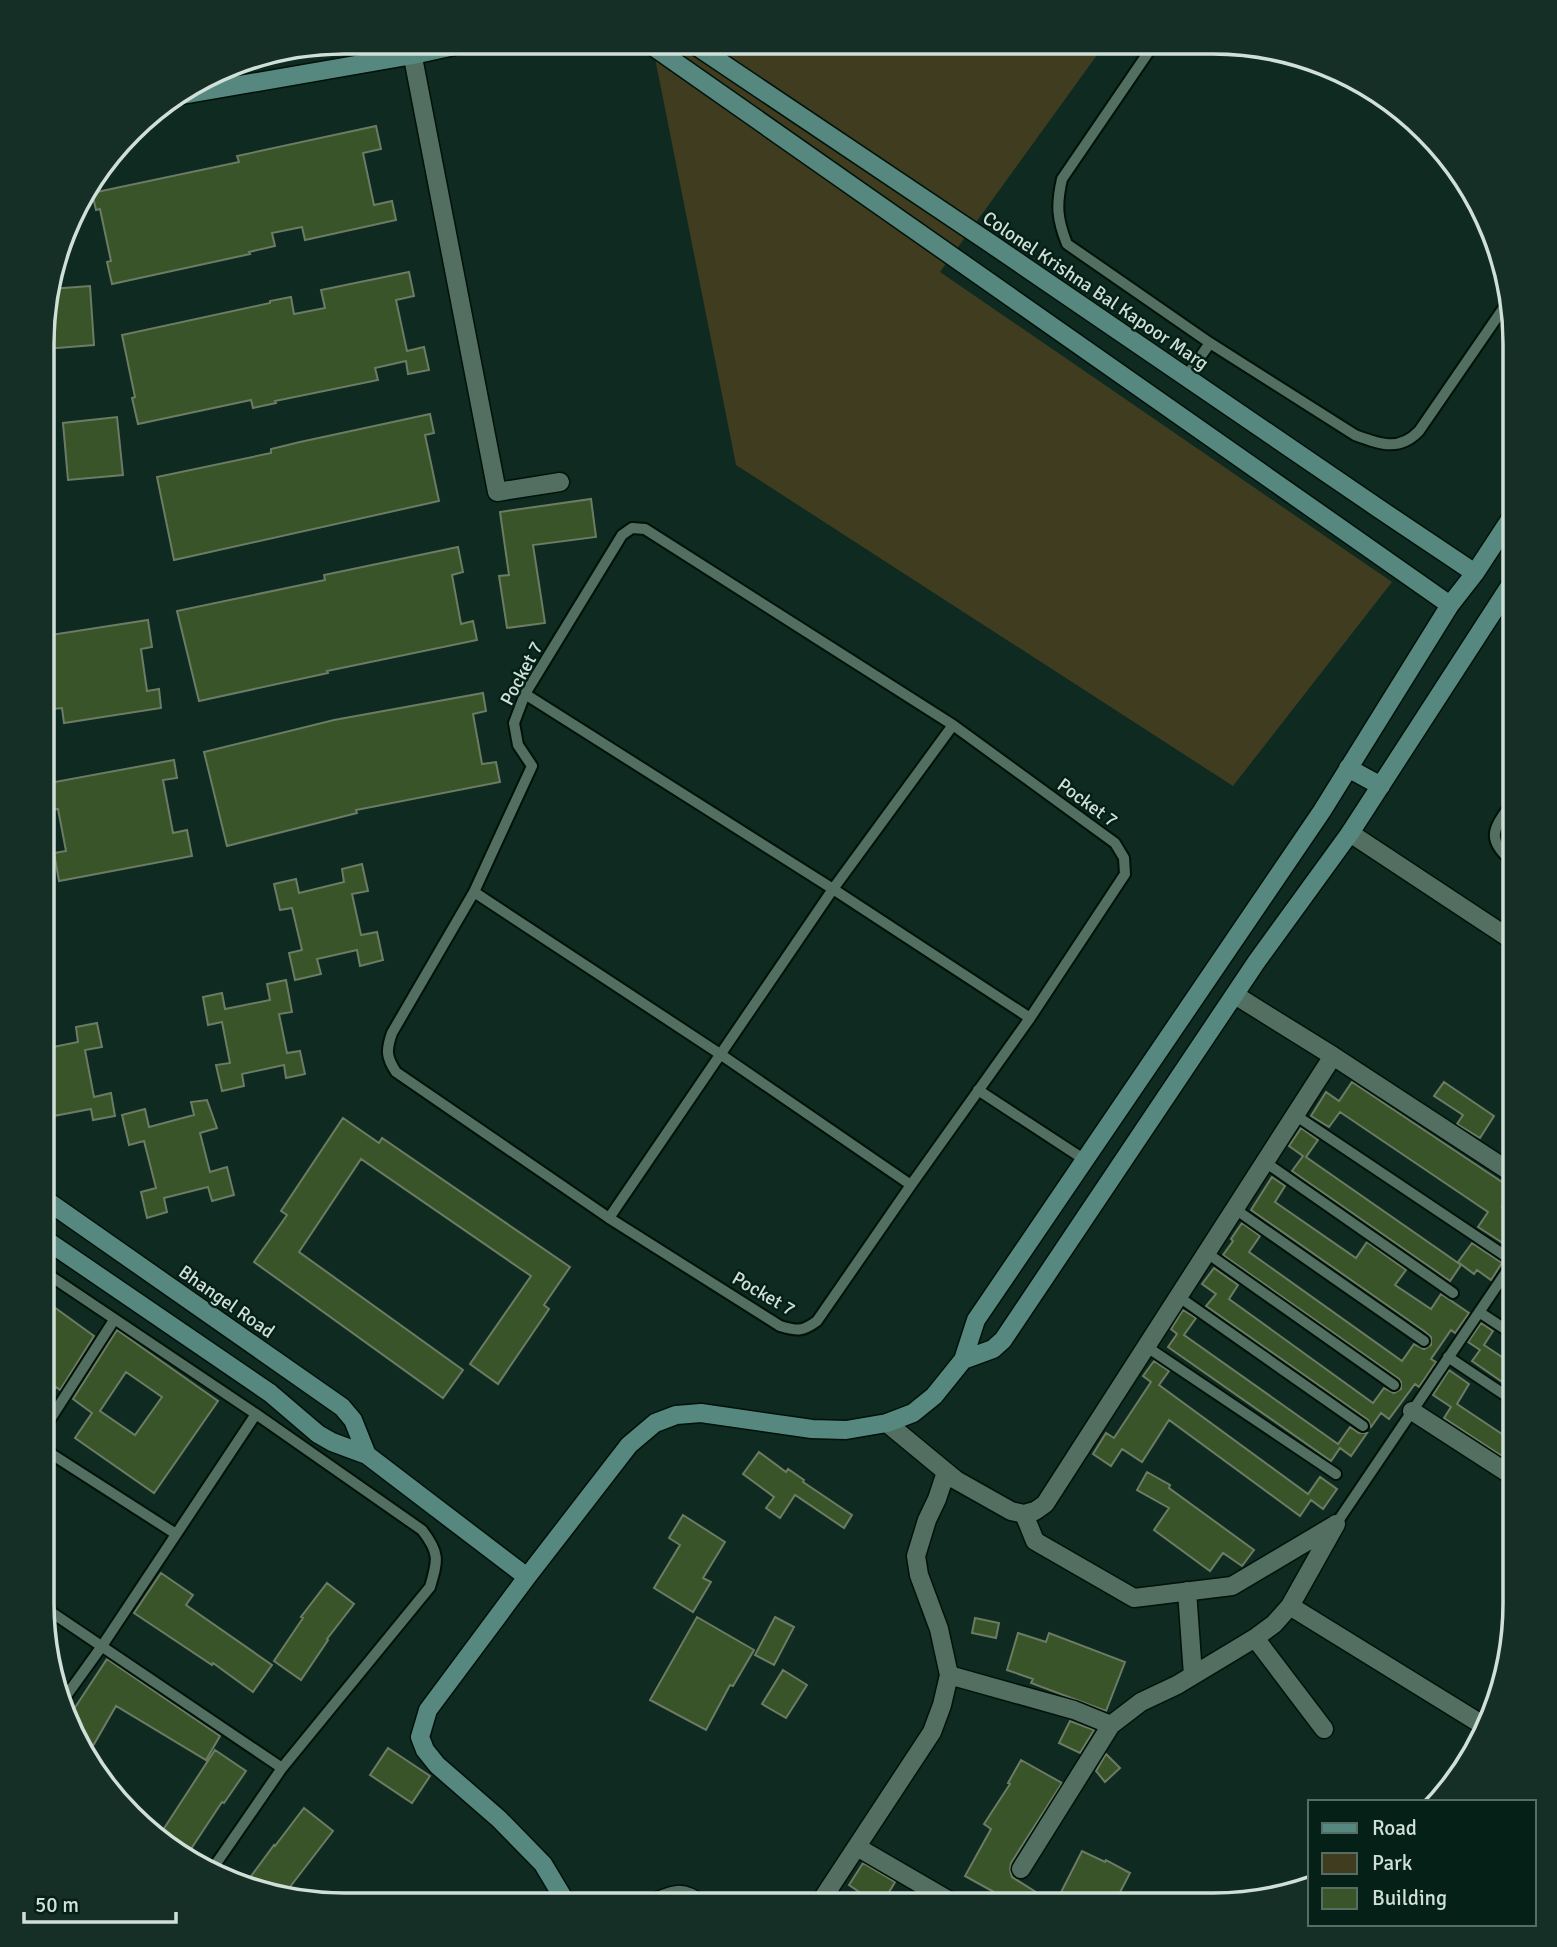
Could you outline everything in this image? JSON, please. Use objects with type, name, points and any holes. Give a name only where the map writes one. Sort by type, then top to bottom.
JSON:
[{"type":"street","points":[[203,91],[387,54]]},
{"type":"street","points":[[413,54],[497,492],[560,482]]},
{"type":"street","points":[[664,54],[1450,605]]},
{"type":"street","name":"Colonel Krishna Bal Kapoor Marg","points":[[708,54],[1475,573]]},
{"type":"street","points":[[560,1893],[543,1864],[499,1819],[437,1765],[425,1750],[420,1737],[428,1710],[628,1445],[655,1423],[676,1415],[701,1413],[812,1429],[846,1430],[887,1423],[913,1413],[934,1396],[963,1360],[976,1320],[1322,811],[1450,605],[1503,530]]},
{"type":"street","points":[[963,1360],[993,1349],[1003,1340],[1257,961],[1350,833],[1503,597]]},
{"type":"street","points":[[1348,768],[1381,786]]},
{"type":"street","points":[[1350,833],[1503,934]]},
{"type":"street","points":[[1232,940],[1257,961]]},
{"type":"street","points":[[1235,995],[1503,1167]]},
{"type":"street","points":[[887,1423],[946,1472],[1011,1511],[1024,1514],[1045,1504],[1333,1056]]},
{"type":"street","name":"Bhangel Road","points":[[54,1206],[342,1407],[353,1420],[367,1455]]},
{"type":"street","points":[[54,1246],[270,1393],[318,1434],[367,1455],[527,1577]]},
{"type":"street","points":[[270,1393],[287,1369]]},
{"type":"street","points":[[1412,1412],[1503,1470]]},
{"type":"street","points":[[826,1893],[932,1732],[942,1705],[949,1675],[939,1629],[919,1575],[916,1556],[946,1472]]},
{"type":"street","points":[[1024,1514],[1035,1541],[1134,1598],[1231,1586],[1336,1524]]},
{"type":"street","points":[[1021,1869],[1111,1725],[1141,1702],[1194,1675],[1274,1624],[1290,1606],[1336,1524]]},
{"type":"street","points":[[1187,1591],[1194,1675]]},
{"type":"street","points":[[1290,1606],[1477,1722]]},
{"type":"street","points":[[1255,1638],[1324,1729]]},
{"type":"street","points":[[949,1675],[1074,1710],[1111,1725]]},
{"type":"street","points":[[857,1847],[936,1893]]},
{"type":"lane","points":[[1147,54],[1062,179],[1057,202],[1059,225],[1067,244],[1210,343],[1355,435],[1376,443],[1396,445],[1410,440],[1427,422],[1501,312]]},
{"type":"lane","points":[[1186,377],[1210,343]]},
{"type":"lane","name":"Pocket 7","points":[[632,528],[645,528],[953,725],[1115,843],[1124,858],[1125,874],[1030,1018],[817,1321],[806,1329],[795,1330],[780,1326],[609,1218],[396,1072],[388,1060],[387,1049],[392,1033],[474,892],[531,766],[518,745],[514,723],[525,694],[622,535],[632,528]]},
{"type":"lane","points":[[525,694],[833,889],[1030,1018]]},
{"type":"lane","points":[[609,1218],[833,889],[953,725]]},
{"type":"lane","points":[[1503,815],[1494,828],[1495,842],[1503,854]]},
{"type":"lane","points":[[474,892],[720,1054],[911,1185]]},
{"type":"lane","points":[[978,1090],[1085,1160]]},
{"type":"lane","points":[[1296,1115],[1503,1253]]},
{"type":"lane","points":[[1265,1163],[1453,1293]]},
{"type":"lane","points":[[1235,1209],[1424,1341]]},
{"type":"lane","points":[[1207,1253],[1394,1385]]},
{"type":"lane","points":[[1336,1524],[1503,1276]]},
{"type":"lane","points":[[54,1279],[256,1414],[422,1530],[433,1545],[437,1563],[430,1587],[282,1768],[216,1863]]},
{"type":"lane","points":[[1179,1297],[1363,1426]]},
{"type":"lane","points":[[1479,1312],[1503,1328]]},
{"type":"lane","points":[[54,1413],[114,1320]]},
{"type":"lane","points":[[1147,1347],[1336,1474]]},
{"type":"lane","points":[[1448,1357],[1503,1394]]},
{"type":"lane","points":[[69,1692],[256,1414]]},
{"type":"lane","points":[[54,1456],[176,1534]]},
{"type":"lane","points":[[55,1614],[282,1768]]},
{"type":"green space","points":[[654,54],[1098,54],[940,272],[1392,582],[1233,786],[736,465]]},
{"type":"building","points":[[376,126],[381,149],[363,153],[374,205],[392,201],[396,220],[305,240],[302,227],[272,233],[275,246],[249,252],[250,254],[112,284],[107,262],[111,261],[100,209],[96,210],[93,199],[97,192],[239,162],[237,156]]},
{"type":"building","points":[[409,272],[414,296],[396,300],[407,351],[424,347],[429,370],[408,374],[406,361],[375,368],[378,380],[253,408],[251,400],[138,424],[122,335],[291,297],[294,314],[325,308],[321,290]]},
{"type":"building","points":[[90,286],[94,345],[54,348],[60,288]]},
{"type":"building","points":[[430,414],[434,433],[425,435],[439,501],[174,560],[157,477],[271,453],[271,449]]},
{"type":"building","points":[[117,417],[123,475],[68,480],[63,423]]},
{"type":"building","points":[[591,499],[596,537],[533,545],[545,623],[507,628],[499,576],[509,575],[500,512]]},
{"type":"building","points":[[458,547],[463,572],[452,575],[461,624],[473,621],[477,640],[199,701],[177,611],[325,580],[324,575]]},
{"type":"building","points":[[148,620],[152,647],[141,649],[147,691],[159,689],[161,708],[64,723],[62,708],[54,709],[54,634]]},
{"type":"building","points":[[483,693],[486,711],[473,714],[482,764],[496,762],[500,782],[356,810],[357,813],[227,846],[204,752],[334,720]]},
{"type":"building","points":[[174,760],[177,778],[163,780],[173,833],[187,830],[192,856],[59,881],[54,853],[66,851],[58,809],[54,810],[54,782]]},
{"type":"building","points":[[362,864],[368,891],[352,894],[361,935],[377,932],[383,960],[360,966],[357,950],[317,959],[321,974],[295,980],[289,953],[302,950],[292,908],[280,910],[274,884],[296,879],[299,893],[344,882],[342,869]]},
{"type":"building","points":[[286,980],[292,1012],[279,1014],[287,1053],[300,1051],[305,1074],[286,1078],[284,1065],[242,1074],[244,1086],[222,1091],[216,1065],[230,1063],[222,1022],[208,1025],[203,997],[222,993],[225,1009],[270,1000],[267,984]]},
{"type":"building","points":[[97,1023],[102,1047],[85,1050],[94,1097],[111,1093],[115,1116],[93,1120],[91,1109],[54,1116],[54,1047],[78,1042],[76,1027]]},
{"type":"building","points":[[1352,1082],[1503,1183],[1503,1243],[1478,1227],[1488,1212],[1340,1112],[1329,1127],[1311,1116],[1326,1092],[1339,1101]]},
{"type":"building","points":[[1444,1082],[1494,1116],[1480,1138],[1457,1124],[1463,1115],[1434,1096]]},
{"type":"building","points":[[207,1100],[217,1128],[200,1133],[210,1172],[227,1167],[234,1195],[212,1201],[208,1187],[164,1198],[167,1212],[147,1218],[141,1192],[156,1188],[144,1141],[129,1145],[122,1115],[145,1109],[149,1127],[194,1115],[191,1102]]},
{"type":"building","points":[[343,1118],[379,1143],[382,1138],[570,1267],[544,1305],[549,1309],[498,1384],[470,1364],[531,1276],[361,1159],[299,1252],[463,1370],[443,1398],[254,1262],[287,1215],[281,1211]]},
{"type":"building","points":[[1301,1128],[1318,1140],[1306,1157],[1461,1265],[1450,1281],[1292,1171],[1303,1156],[1289,1146]]},
{"type":"building","points":[[1272,1177],[1285,1186],[1275,1202],[1356,1258],[1367,1242],[1406,1270],[1395,1285],[1431,1309],[1441,1294],[1469,1313],[1455,1333],[1451,1330],[1431,1359],[1436,1362],[1419,1387],[1415,1384],[1389,1419],[1381,1413],[1371,1427],[1368,1420],[1206,1306],[1216,1294],[1202,1284],[1214,1268],[1238,1285],[1229,1299],[1373,1403],[1384,1388],[1394,1393],[1401,1389],[1399,1379],[1223,1255],[1242,1223],[1260,1236],[1249,1252],[1402,1361],[1414,1344],[1424,1349],[1431,1345],[1431,1337],[1424,1331],[1251,1210]]},
{"type":"building","points":[[1472,1243],[1502,1263],[1491,1280],[1477,1270],[1474,1274],[1458,1262]]},
{"type":"building","points":[[54,1307],[94,1336],[60,1390],[56,1387],[54,1390]]},
{"type":"building","points":[[1183,1310],[1196,1318],[1184,1335],[1338,1444],[1350,1427],[1359,1433],[1367,1433],[1351,1456],[1340,1448],[1331,1461],[1168,1347],[1177,1334],[1171,1329]]},
{"type":"building","points":[[1481,1323],[1493,1331],[1484,1345],[1503,1358],[1503,1382],[1472,1361],[1480,1350],[1468,1342]]},
{"type":"building","points":[[117,1330],[218,1401],[154,1493],[75,1438],[92,1413],[73,1399]],"holes":[[[126,1372],[162,1397],[135,1435],[100,1411]]]},
{"type":"building","points":[[1154,1361],[1169,1371],[1159,1385],[1308,1494],[1320,1477],[1337,1489],[1323,1509],[1311,1500],[1300,1516],[1169,1420],[1142,1462],[1122,1449],[1111,1466],[1093,1454],[1106,1433],[1114,1438],[1151,1382],[1143,1376]]},
{"type":"building","points":[[1449,1370],[1469,1384],[1457,1404],[1503,1435],[1503,1457],[1444,1418],[1451,1407],[1433,1395]]},
{"type":"building","points":[[759,1452],[786,1472],[788,1469],[852,1515],[844,1528],[795,1495],[780,1518],[766,1508],[774,1497],[743,1474]]},
{"type":"building","points":[[1147,1472],[1170,1485],[1169,1488],[1254,1550],[1242,1566],[1223,1553],[1210,1571],[1154,1530],[1169,1508],[1137,1490]]},
{"type":"building","points":[[683,1515],[725,1542],[703,1578],[711,1582],[693,1612],[654,1588],[680,1545],[669,1538]]},
{"type":"building","points":[[161,1573],[193,1595],[186,1605],[272,1665],[253,1692],[134,1613]]},
{"type":"building","points":[[327,1583],[354,1604],[327,1639],[301,1680],[274,1661],[303,1618],[301,1617]]},
{"type":"building","points":[[697,1617],[754,1650],[733,1686],[730,1685],[706,1730],[650,1700]]},
{"type":"building","points":[[775,1617],[794,1627],[774,1665],[755,1655]]},
{"type":"building","points":[[975,1618],[999,1623],[996,1638],[972,1633]]},
{"type":"building","points":[[1018,1633],[1046,1642],[1049,1633],[1125,1662],[1106,1711],[1031,1683],[1033,1679],[1007,1670]]},
{"type":"building","points":[[107,1659],[220,1736],[206,1760],[116,1706],[92,1747],[74,1709]]},
{"type":"building","points":[[783,1670],[807,1685],[786,1718],[762,1704]]},
{"type":"building","points":[[1070,1721],[1094,1730],[1080,1753],[1059,1743]]},
{"type":"building","points":[[388,1748],[430,1776],[412,1803],[370,1775]]},
{"type":"building","points":[[215,1750],[246,1771],[191,1849],[163,1829]]},
{"type":"building","points":[[1106,1754],[1120,1768],[1105,1782],[1096,1771]]},
{"type":"building","points":[[1021,1760],[1062,1783],[1011,1863],[1012,1877],[1037,1893],[996,1893],[965,1876],[991,1829],[984,1824],[1010,1784],[1008,1783]]},
{"type":"building","points":[[304,1808],[333,1831],[290,1887],[251,1877]]},
{"type":"building","points":[[1082,1851],[1130,1873],[1120,1893],[1061,1893]]},
{"type":"building","points":[[863,1863],[895,1882],[888,1893],[861,1893],[849,1885]]}]
